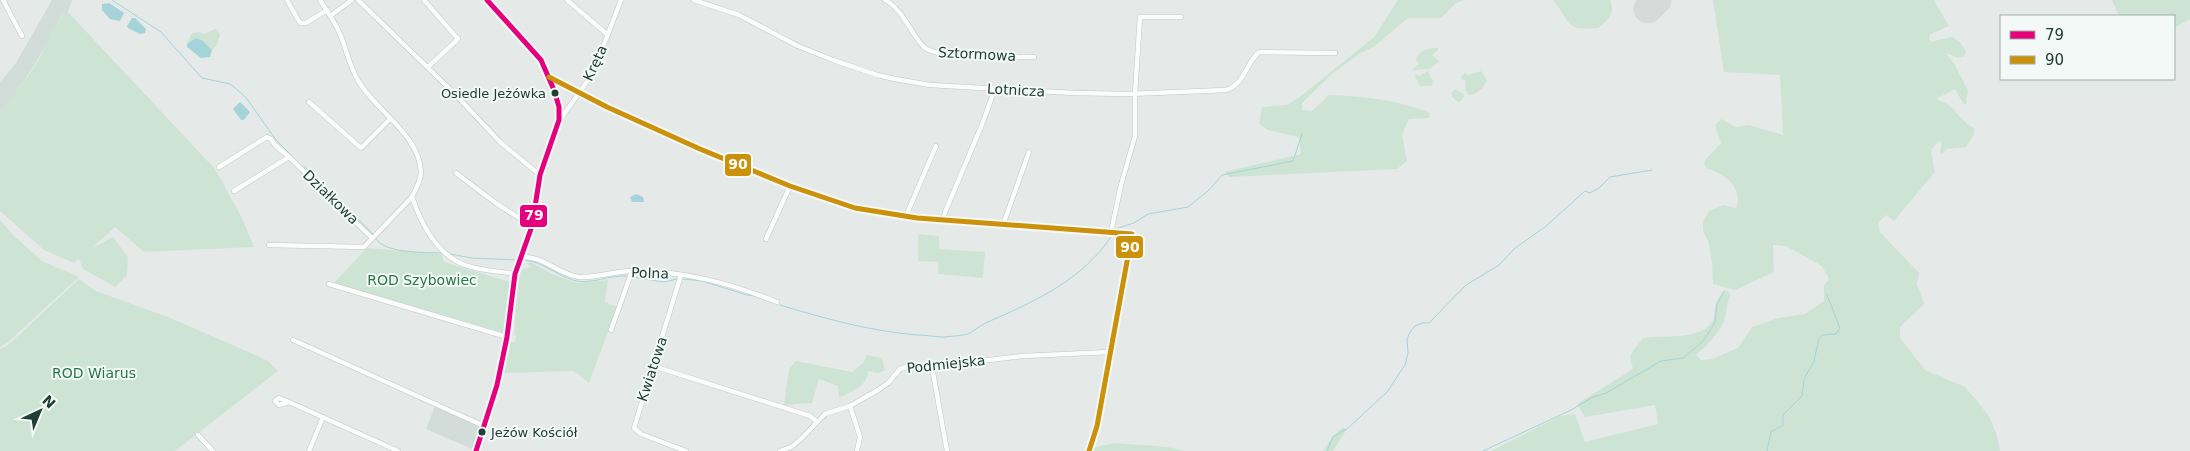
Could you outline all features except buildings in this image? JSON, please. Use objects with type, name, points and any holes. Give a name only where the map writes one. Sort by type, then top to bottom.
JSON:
[{"type":"street","points":[[3,0],[22,36]]},
{"type":"street","points":[[287,0],[300,23],[306,23],[327,10]]},
{"type":"street","points":[[320,0],[340,35],[358,82],[366,94],[406,136],[419,160],[421,173],[412,197],[433,239],[448,257],[472,268],[515,274]]},
{"type":"street","points":[[330,16],[352,0]]},
{"type":"street","points":[[358,0],[428,67],[511,153],[540,175]]},
{"type":"street","points":[[424,0],[458,39],[428,67]]},
{"type":"street","points":[[477,451],[497,385],[508,337],[515,274],[532,226],[540,175],[559,120],[559,107],[549,76],[541,60],[486,0]]},
{"type":"street","points":[[567,0],[608,35]]},
{"type":"street","name":"Kręta","points":[[559,120],[593,73],[621,0]]},
{"type":"street","name":"Lotnicza","points":[[694,0],[739,15],[798,46],[876,75],[930,85],[1135,94],[1215,91],[1232,88],[1238,84],[1254,56],[1259,52],[1335,53]]},
{"type":"street","name":"Sztormowa","points":[[885,0],[897,10],[921,44],[932,52],[972,56],[1034,58]]},
{"type":"street","points":[[1111,232],[1121,185],[1135,136],[1135,94],[1140,18],[1181,17]]},
{"type":"street","points":[[549,76],[607,107],[675,137],[790,186],[855,208],[943,220],[1132,234],[1097,426],[1089,451]]},
{"type":"street","points":[[943,220],[995,89]]},
{"type":"street","points":[[309,102],[361,148],[390,119]]},
{"type":"street","name":"Działkowa","points":[[219,166],[267,137],[374,236]]},
{"type":"street","points":[[906,216],[936,146]]},
{"type":"street","points":[[1003,225],[1029,152]]},
{"type":"street","points":[[234,191],[289,158]]},
{"type":"street","points":[[456,173],[497,204],[532,226]]},
{"type":"street","points":[[766,239],[790,186]]},
{"type":"street","name":"Działkowa","points":[[269,245],[364,247],[412,197]]},
{"type":"street","name":"Polna","points":[[522,258],[531,257],[573,276],[582,277],[632,271],[692,275],[743,289],[777,302]]},
{"type":"street","points":[[611,330],[632,271]]},
{"type":"street","name":"Kwiatowa","points":[[681,275],[634,428],[641,434],[686,451]]},
{"type":"street","points":[[329,284],[508,337]]},
{"type":"street","points":[[293,340],[484,426]]},
{"type":"street","name":"Podmiejska","points":[[780,451],[801,439],[825,414],[850,406],[888,383],[900,369],[1023,356],[1110,352]]},
{"type":"street","points":[[653,366],[810,416],[817,422]]},
{"type":"street","points":[[932,367],[947,451]]},
{"type":"street","points":[[288,402],[398,451]]},
{"type":"street","points":[[850,406],[860,437],[857,451]]},
{"type":"street","points":[[309,451],[323,417]]},
{"type":"street","points":[[198,434],[213,451]]},
{"type":"shaded area","points":[[52,0],[72,0],[68,12],[61,16],[37,61],[15,94],[0,111],[0,82],[16,63]]},
{"type":"shaded area","points":[[435,406],[479,425],[480,428],[472,449],[426,429]]},
{"type":"green space","points":[[1398,0],[1464,0],[1456,3],[1441,18],[1408,18],[1375,46],[1359,54],[1332,74],[1302,103],[1302,110],[1312,111],[1329,95],[1380,100],[1406,105],[1430,113],[1429,118],[1409,119],[1402,135],[1407,161],[1397,169],[1230,177],[1224,172],[1301,154],[1299,137],[1268,130],[1259,124],[1262,107],[1287,105],[1301,96],[1374,37]]},
{"type":"green space","points":[[1553,0],[1610,0],[1612,9],[1608,19],[1598,28],[1579,28],[1570,24]]},
{"type":"green space","points":[[1713,0],[1935,0],[1949,26],[1929,35],[1930,42],[1952,37],[1959,41],[1966,51],[1965,56],[1958,58],[1946,53],[1955,65],[1968,91],[1967,103],[1964,105],[1955,89],[1936,99],[1949,105],[1967,124],[1974,128],[1974,134],[1966,147],[1947,149],[1942,154],[1940,152],[1942,141],[1938,142],[1931,150],[1935,172],[1894,221],[1886,215],[1878,223],[1880,232],[1919,273],[1917,284],[1924,304],[1900,327],[1900,338],[1925,370],[1965,387],[1989,416],[1997,436],[2000,451],[1491,451],[1560,416],[1575,414],[1585,442],[1658,424],[1655,405],[1585,417],[1577,404],[1633,369],[1630,355],[1643,338],[1689,335],[1706,328],[1714,319],[1715,305],[1723,290],[1728,291],[1731,295],[1725,318],[1722,326],[1708,344],[1696,355],[1701,360],[1712,359],[1738,348],[1752,327],[1778,318],[1805,314],[1824,301],[1824,285],[1829,279],[1822,266],[1786,246],[1773,245],[1774,272],[1735,290],[1713,284],[1709,244],[1703,230],[1703,222],[1709,211],[1724,205],[1736,208],[1738,201],[1735,188],[1731,182],[1720,174],[1707,169],[1704,164],[1706,159],[1721,143],[1715,125],[1721,119],[1736,127],[1749,125],[1783,135],[1780,75],[1724,72]]},
{"type":"green space","points":[[2112,0],[2190,0],[2190,19],[2175,27],[2175,15],[2119,15]]},
{"type":"green space","points":[[68,12],[215,169],[242,218],[254,247],[144,252],[115,227],[92,248],[113,237],[128,257],[127,275],[115,287],[83,269],[79,259],[74,263],[44,250],[0,211],[0,111],[34,68],[54,27],[62,16]]},
{"type":"green space","points":[[215,29],[220,34],[217,45],[212,50],[203,41],[187,44],[191,34],[198,32],[205,34]]},
{"type":"green space","points":[[1438,48],[1432,55],[1439,61],[1430,69],[1413,70],[1419,64],[1416,60],[1422,52],[1427,49]]},
{"type":"green space","points":[[1428,71],[1433,82],[1432,86],[1420,86],[1415,77],[1416,74],[1419,76]]},
{"type":"green space","points":[[1481,71],[1487,80],[1477,92],[1468,95],[1465,88],[1466,81],[1461,79],[1461,76],[1465,73],[1468,75]]},
{"type":"green space","points":[[1455,89],[1464,94],[1460,102],[1454,99],[1451,93]]},
{"type":"green space","points":[[0,220],[14,236],[42,261],[79,277],[7,343],[0,347]]},
{"type":"green space","points":[[918,234],[939,236],[939,249],[985,252],[983,278],[938,274],[938,262],[918,261]]},
{"type":"green space","name":"ROD Szybowiec","points":[[367,248],[442,254],[444,262],[510,282],[505,333],[334,283]]},
{"type":"green space","points":[[531,262],[552,274],[577,283],[608,280],[605,302],[617,307],[589,383],[574,371],[504,373],[510,342],[515,342],[516,336],[514,335],[518,278],[522,269],[531,267],[527,263]]},
{"type":"green space","name":"ROD Wiarus","points":[[79,279],[96,291],[168,317],[258,356],[268,361],[278,371],[175,451],[0,451],[0,349],[8,345]]},
{"type":"green space","points":[[867,355],[882,358],[885,370],[878,373],[868,371],[862,385],[853,391],[839,398],[838,386],[819,379],[812,403],[784,405],[789,369],[796,361],[852,372],[863,363]]},
{"type":"green space","points":[[1342,428],[1347,429],[1333,451],[1323,451],[1333,436]]},
{"type":"green space","points":[[1114,443],[1168,447],[1184,451],[1092,451],[1093,448]]},
{"type":"water","points":[[109,3],[124,13],[120,21],[110,19],[102,10],[102,4]]},
{"type":"water","points":[[132,18],[135,18],[146,29],[145,33],[140,34],[128,28],[127,26]]},
{"type":"water","points":[[196,38],[203,41],[212,50],[210,57],[201,58],[187,47],[187,44]]},
{"type":"water","points":[[240,102],[250,112],[244,120],[241,120],[233,109]]},
{"type":"water","points":[[636,194],[643,197],[644,202],[632,202],[630,197]]},
{"type":"waterway","points":[[112,0],[161,32],[202,78],[230,84],[240,92],[276,140],[291,155]]},
{"type":"waterway","points":[[1115,229],[1134,223],[1148,214],[1188,207],[1208,191],[1222,175],[1293,161],[1302,134]]},
{"type":"waterway","points":[[304,166],[373,234]]},
{"type":"waterway","points":[[1327,451],[1333,437],[1348,428],[1387,392],[1405,365],[1408,353],[1407,339],[1415,326],[1429,323],[1466,285],[1499,265],[1515,248],[1545,227],[1585,191],[1590,193],[1599,188],[1610,177],[1652,170]]},
{"type":"waterway","points":[[780,305],[831,320],[882,331],[941,337],[964,335],[1058,287],[1088,264],[1101,251],[1112,235]]},
{"type":"waterway","points":[[375,237],[379,243],[386,247],[405,251],[442,253]]},
{"type":"waterway","points":[[450,254],[472,258],[517,260]]},
{"type":"waterway","points":[[525,260],[538,263],[563,276],[582,282],[627,276]]},
{"type":"waterway","points":[[632,277],[664,282],[677,279]]},
{"type":"waterway","points":[[683,279],[702,281],[755,296]]},
{"type":"waterway","points":[[1483,451],[1571,410],[1593,397],[1606,393],[1661,361],[1683,358],[1701,343],[1708,334],[1715,322],[1717,304],[1724,292]]},
{"type":"waterway","points":[[1767,451],[1771,432],[1783,425],[1783,415],[1802,396],[1804,379],[1814,361],[1819,338],[1822,335],[1836,334],[1840,328],[1827,295]]},
{"type":"waterway","points":[[768,301],[774,303]]},
{"type":"runway","points":[[1648,9],[1657,0]]},
{"type":"transit line","name":"79","points":[[476,451],[497,385],[507,337],[515,274],[532,226],[540,175],[559,120],[559,107],[554,90],[541,60],[487,0]]},
{"type":"transit line","name":"90","points":[[549,77],[607,107],[700,149],[790,186],[855,208],[917,218],[1132,234],[1097,426],[1089,451]]},
{"type":"place","name":"Osiedle Jeżówka","points":[[555,93]]},
{"type":"place","name":"Jeżów Kościół","points":[[482,432]]}]
